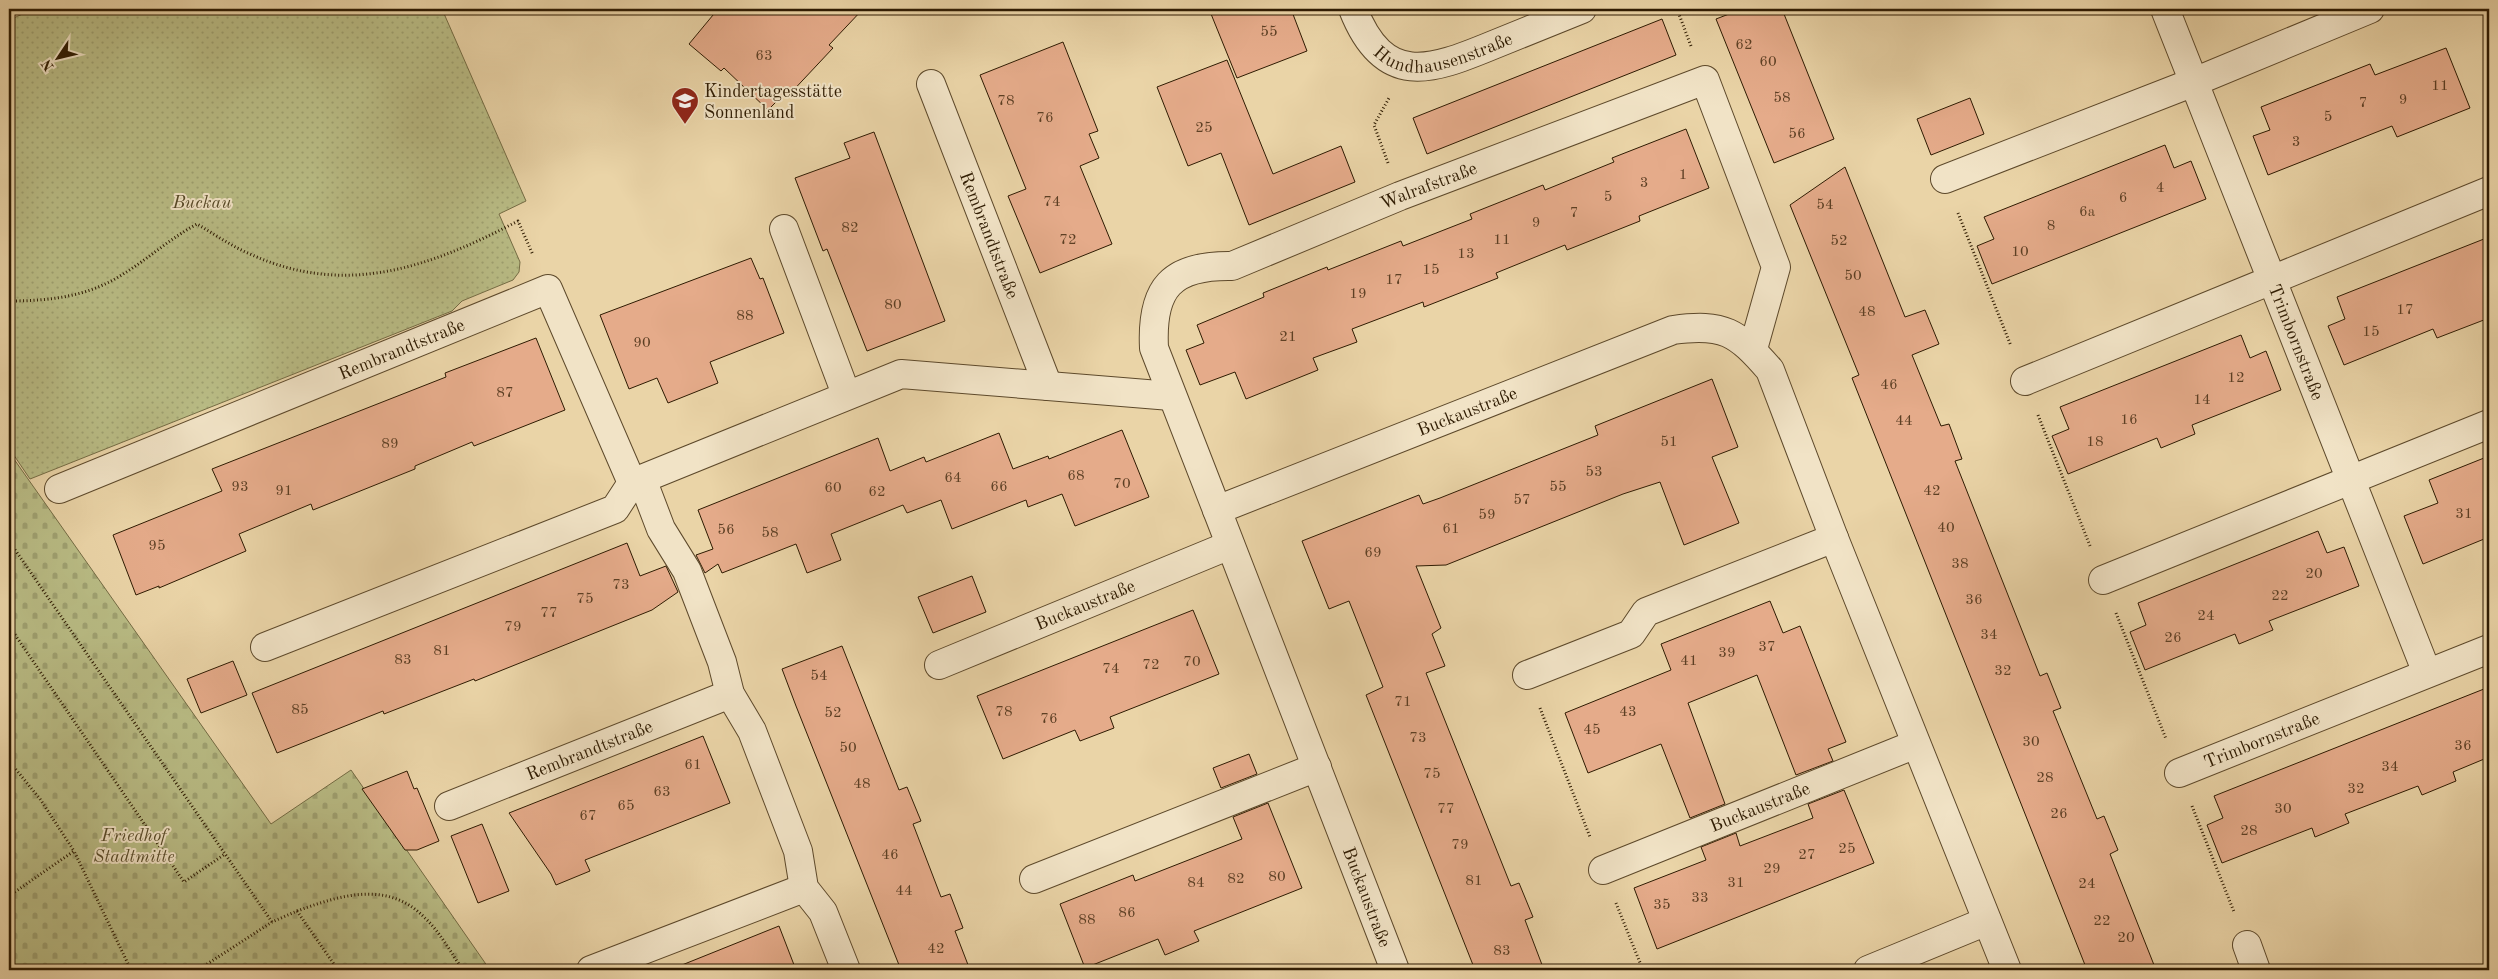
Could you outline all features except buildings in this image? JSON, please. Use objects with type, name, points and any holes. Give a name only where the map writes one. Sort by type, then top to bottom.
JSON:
[{"type":"street","name":"Hundhausenstraße","points":[[1353,9],[1361,29],[1377,49],[1394,61],[1408,65],[1431,66],[1454,61],[1582,9]]},
{"type":"street","name":"Trimbornstraße","points":[[2165,9],[2427,673]]},
{"type":"street","points":[[1945,179],[2194,82],[2370,9]]},
{"type":"street","name":"Walrafstraße","points":[[1171,396],[1154,348],[1152,321],[1160,295],[1176,278],[1205,266],[1232,266],[1400,196],[1705,80],[1776,267],[1753,349]]},
{"type":"street","name":"Rembrandtstraße","points":[[931,84],[1048,386]]},
{"type":"street","points":[[2025,381],[2489,191]]},
{"type":"street","points":[[784,229],[846,394]]},
{"type":"street","points":[[548,289],[637,481],[687,571],[722,662],[730,694],[752,731],[798,850],[804,888],[822,912],[846,970]]},
{"type":"street","name":"Rembrandtstraße","points":[[59,490],[548,289]]},
{"type":"street","name":"Buckaustraße","points":[[1395,970],[1217,510],[1673,330],[1702,326],[1730,332],[1753,349],[1770,370],[1834,538],[2007,970]]},
{"type":"street","points":[[265,647],[615,509],[637,481],[846,394],[901,374],[1171,396],[1217,510]]},
{"type":"street","points":[[2103,580],[2489,424]]},
{"type":"street","points":[[1528,675],[1631,634],[1646,612],[1834,538]]},
{"type":"street","name":"Buckaustraße","points":[[939,665],[1230,545]]},
{"type":"street","name":"Trimbornstraße","points":[[2179,773],[2489,649]]},
{"type":"street","name":"Rembrandtstraße","points":[[449,806],[730,694]]},
{"type":"street","name":"Buckaustraße","points":[[1603,870],[1916,744]]},
{"type":"street","points":[[1034,879],[1317,768]]},
{"type":"street","points":[[591,970],[804,888]]},
{"type":"street","points":[[1868,970],[1987,921]]},
{"type":"street","points":[[2247,945],[2256,970]]},
{"type":"path","points":[[2447,9],[2469,13],[2479,9]]},
{"type":"path","points":[[1400,196],[1374,126],[1408,65]]},
{"type":"path","points":[[9,301],[57,299],[95,289],[120,276],[166,243],[197,224],[248,254],[265,261],[327,276],[371,275],[411,267],[466,246],[518,221],[548,289]]},
{"type":"path","points":[[9,541],[272,922]]},
{"type":"path","points":[[9,626],[184,882],[225,854]]},
{"type":"path","points":[[1528,675],[1642,970]]},
{"type":"path","points":[[9,761],[40,799],[74,851],[131,970]]},
{"type":"path","points":[[9,896],[74,851]]},
{"type":"path","points":[[198,970],[272,922],[297,911],[336,898],[363,894],[385,895],[402,900],[427,919],[463,970]]},
{"type":"path","points":[[297,911],[338,970]]},
{"type":"green space","name":"Buckau","points":[[34,9],[442,9],[526,201],[499,214],[520,262],[519,272],[513,280],[462,301],[452,311],[30,479],[9,448],[9,20]]},
{"type":"green space","name":"Friedhof Stadtmitte","points":[[9,452],[271,824],[351,770],[490,970],[9,970]]},
{"type":"place","name":"Kindertagesstätte Sonnenland","points":[[685,125]]}]
